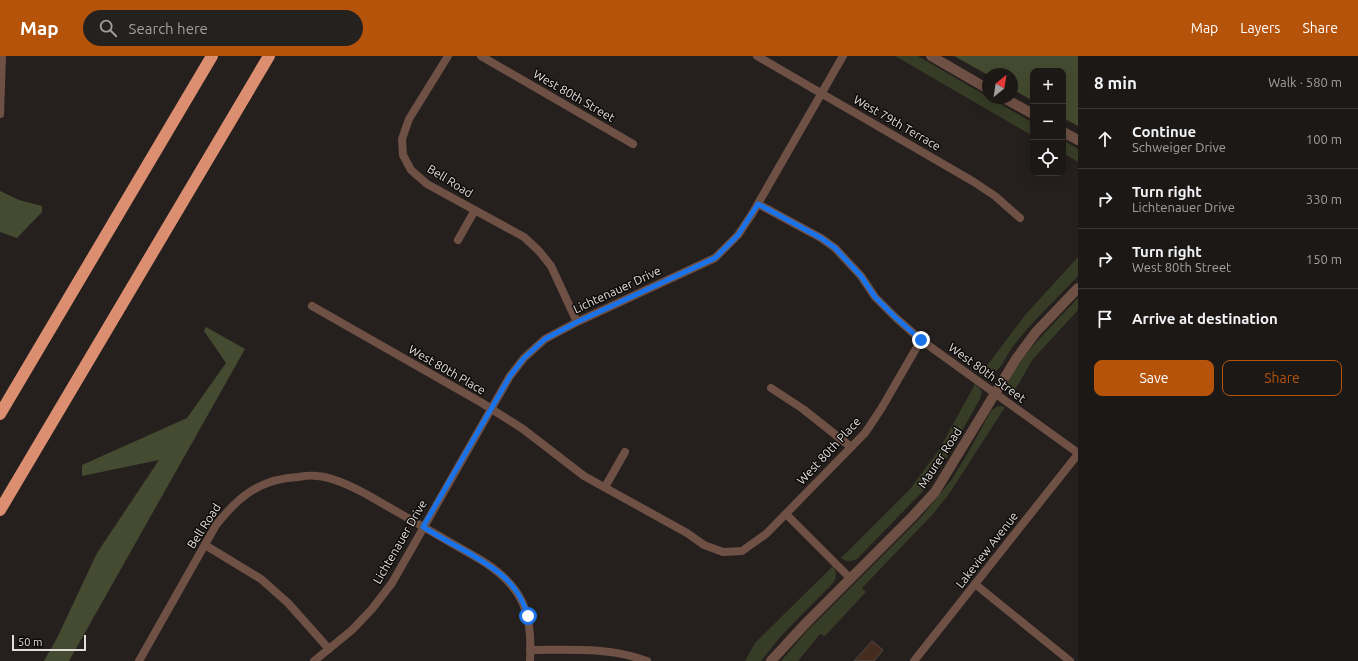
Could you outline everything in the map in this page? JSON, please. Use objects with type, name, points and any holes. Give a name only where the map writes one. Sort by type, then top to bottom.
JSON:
[{"type":"highway","points":[[0,414],[212,56]]},
{"type":"highway","points":[[0,510],[268,56]]},
{"type":"street","points":[[0,114],[2,56]]},
{"type":"street","name":"Bell Road","points":[[448,56],[409,119],[402,139],[403,155],[411,170],[427,184],[475,210],[458,240]]},
{"type":"street","name":"West 80th Street","points":[[481,56],[633,144]]},
{"type":"street","name":"West 79th Terrace","points":[[757,56],[974,182],[995,196],[1020,218]]},
{"type":"street","name":"Lichtenauer Drive","points":[[314,661],[352,630],[372,609],[392,583],[510,376],[524,358],[545,339],[577,322],[715,258],[738,235],[758,204],[843,56]]},
{"type":"street","points":[[931,56],[982,86]]},
{"type":"street","points":[[1015,104],[1030,112]]},
{"type":"street","points":[[1066,134],[1078,140]]},
{"type":"street","name":"West 80th Street","points":[[758,204],[821,238],[835,248],[861,276],[875,297],[921,340],[1078,453]]},
{"type":"street","points":[[475,210],[524,237],[539,251],[551,266],[577,322]]},
{"type":"street","name":"Maurer Road","points":[[771,661],[935,492],[1016,359],[1036,332],[1078,288]]},
{"type":"street","name":"West 80th Place","points":[[312,306],[523,429],[584,476],[687,533],[704,545],[723,552],[742,551],[766,534],[865,433],[881,409],[921,340]]},
{"type":"street","points":[[771,388],[803,409],[851,447]]},
{"type":"street","points":[[605,487],[625,452]]},
{"type":"street","name":"Lakeview Avenue","points":[[914,661],[1078,453]]},
{"type":"street","name":"Bell Road","points":[[139,661],[216,525],[231,506],[245,494],[271,481],[289,477],[317,476],[347,485],[366,494],[496,569],[512,585],[524,604],[528,616],[530,661]]},
{"type":"street","points":[[786,514],[851,579]]},
{"type":"street","points":[[205,545],[261,579],[288,603],[329,649]]},
{"type":"street","points":[[975,584],[1070,661]]},
{"type":"street","points":[[530,650],[596,650],[621,653],[647,661]]},
{"type":"green space","points":[[895,56],[918,56],[982,93],[982,104],[1000,104],[1030,121],[1030,134]]},
{"type":"green space","points":[[954,56],[1078,56],[1078,126],[1066,120],[1066,68],[1030,68],[1030,99],[1018,92],[1018,68],[982,68],[982,72]]},
{"type":"green space","points":[[1066,142],[1078,149],[1078,162],[1066,155]]},
{"type":"green space","points":[[0,191],[19,200],[42,206],[42,212],[17,238],[0,232]]},
{"type":"green space","points":[[1078,257],[1078,276],[1013,346],[996,371],[987,375],[982,372],[1026,314]]},
{"type":"green space","points":[[1078,298],[1078,310],[1033,359],[1012,395],[1008,390],[1008,384],[1018,365],[1038,340]]},
{"type":"green space","points":[[206,327],[245,349],[69,661],[44,661],[57,638],[97,553],[159,460],[82,476],[82,465],[187,418],[226,363],[204,331]]},
{"type":"green space","points":[[975,384],[982,391],[980,399],[947,457],[923,491],[857,559],[849,561],[841,558],[910,489],[939,450]]},
{"type":"green space","points":[[998,406],[1005,407],[949,494],[933,514],[862,588],[866,592],[825,636],[820,634],[798,661],[781,661],[806,632],[922,516],[952,479],[991,411]]},
{"type":"green space","points":[[833,566],[836,574],[833,583],[781,636],[761,661],[745,661],[755,643]]},
{"type":"building","points":[[872,641],[883,650],[874,661],[854,661]]},
{"type":"route","points":[[528,616],[519,594],[496,569],[423,527],[510,376],[524,358],[545,339],[577,322],[715,258],[738,235],[758,204],[821,238],[835,248],[861,276],[875,297],[921,340]]}]
